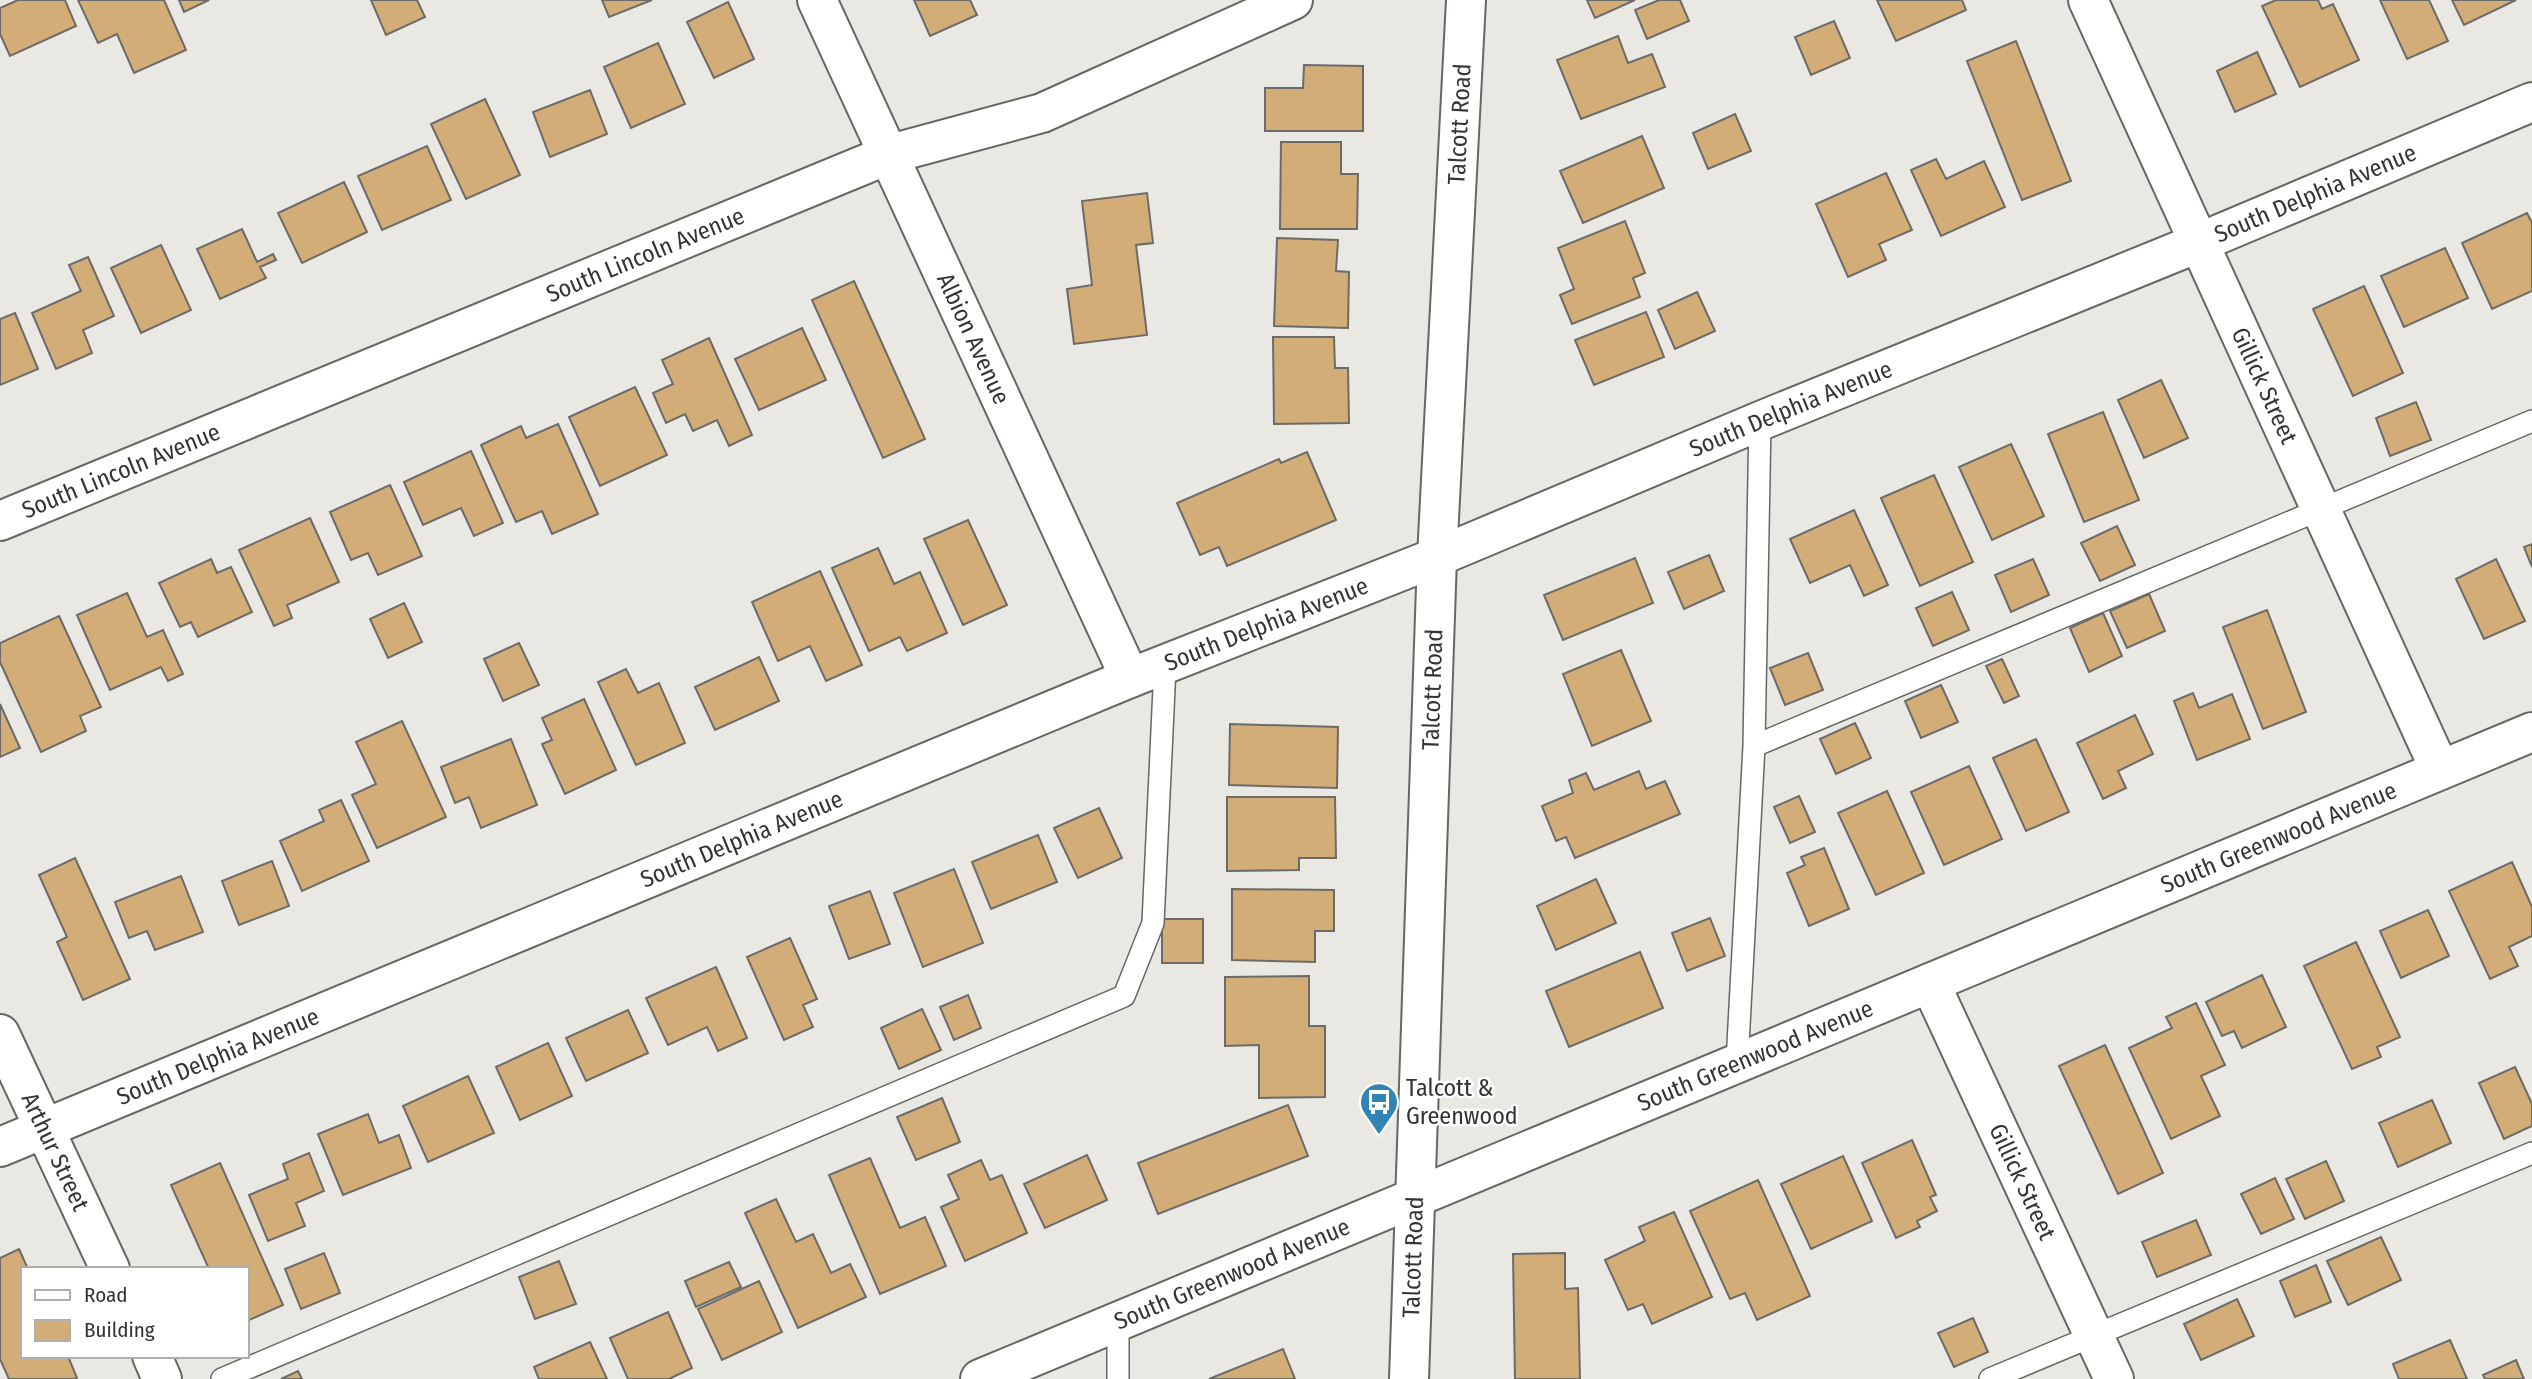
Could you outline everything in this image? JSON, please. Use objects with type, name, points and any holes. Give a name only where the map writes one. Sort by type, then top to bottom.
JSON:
[{"type":"street","name":"Albion Avenue","points":[[817,0],[890,154],[1148,673]]},
{"type":"street","name":"South Lincoln Avenue","points":[[0,522],[890,154],[1042,113],[1293,0]]},
{"type":"street","name":"Talcott Road","points":[[1409,1379],[1437,557],[1466,0]]},
{"type":"street","name":"Gillick Street","points":[[2088,0],[2440,770]]},
{"type":"street","name":"South Delphia Avenue","points":[[0,1147],[2198,243],[2532,102]]},
{"type":"street","name":"South Greenwood Avenue","points":[[980,1379],[2532,732]]},
{"type":"street","name":"Gillick Street","points":[[1930,983],[2114,1379]]},
{"type":"street","name":"Arthur Street","points":[[0,1034],[109,1267]]},
{"type":"street","points":[[153,1358],[162,1379]]},
{"type":"lane","points":[[1737,1063],[1754,746],[1760,421]]},
{"type":"lane","points":[[1754,746],[2532,421]]},
{"type":"lane","points":[[222,1379],[1124,996],[1153,923],[1148,673]]},
{"type":"lane","points":[[1990,1379],[2532,1153]]},
{"type":"lane","points":[[1118,1322],[1118,1379]]},
{"type":"building","points":[[18,0],[65,0],[76,26],[10,56],[0,34],[0,8]]},
{"type":"building","points":[[78,0],[164,0],[186,50],[134,73],[117,34],[98,43]]},
{"type":"building","points":[[179,0],[209,0],[184,12]]},
{"type":"building","points":[[371,0],[417,0],[425,17],[386,35]]},
{"type":"building","points":[[602,0],[652,0],[609,17]]},
{"type":"building","points":[[914,0],[970,0],[977,15],[930,36]]},
{"type":"building","points":[[1587,0],[1635,0],[1595,18]]},
{"type":"building","points":[[1659,0],[1680,0],[1689,21],[1647,39],[1635,10]]},
{"type":"building","points":[[1877,0],[1962,0],[1966,10],[1896,41]]},
{"type":"building","points":[[2276,0],[2318,0],[2322,9],[2333,4],[2359,60],[2300,87],[2262,6]]},
{"type":"building","points":[[2380,0],[2429,0],[2448,41],[2407,59]]},
{"type":"building","points":[[2452,0],[2516,0],[2464,25]]},
{"type":"building","points":[[728,2],[754,59],[714,78],[687,22]]},
{"type":"building","points":[[1834,21],[1850,58],[1811,75],[1795,37]]},
{"type":"building","points":[[1618,36],[1628,63],[1652,54],[1665,87],[1581,119],[1557,60]]},
{"type":"building","points":[[2016,41],[2071,181],[2022,200],[1967,61]]},
{"type":"building","points":[[658,43],[685,104],[631,128],[604,67]]},
{"type":"building","points":[[2257,52],[2276,94],[2235,112],[2217,71]]},
{"type":"building","points":[[1304,65],[1363,66],[1363,131],[1265,131],[1265,88],[1303,88]]},
{"type":"building","points":[[590,90],[607,134],[550,157],[533,112]]},
{"type":"building","points":[[485,99],[520,175],[466,199],[431,124]]},
{"type":"building","points":[[1735,114],[1751,151],[1708,169],[1693,133]]},
{"type":"building","points":[[1642,136],[1664,188],[1583,223],[1560,171]]},
{"type":"building","points":[[1281,142],[1341,142],[1341,174],[1358,174],[1357,229],[1280,229]]},
{"type":"building","points":[[427,146],[451,200],[382,230],[358,176]]},
{"type":"building","points":[[1936,159],[1946,179],[1984,161],[2005,207],[1941,236],[1911,170]]},
{"type":"building","points":[[1886,173],[1912,230],[1879,244],[1886,260],[1848,277],[1816,204]]},
{"type":"building","points":[[344,182],[367,232],[302,263],[278,213]]},
{"type":"building","points":[[1147,193],[1153,243],[1136,245],[1147,335],[1074,344],[1067,289],[1092,285],[1082,201]]},
{"type":"building","points":[[2527,213],[2532,223],[2532,291],[2492,309],[2462,243]]},
{"type":"building","points":[[1625,221],[1645,273],[1633,278],[1640,297],[1572,324],[1560,295],[1574,289],[1558,248]]},
{"type":"building","points":[[242,229],[257,262],[273,254],[276,260],[260,267],[266,278],[220,299],[197,249]]},
{"type":"building","points":[[1277,238],[1338,240],[1336,271],[1349,272],[1348,328],[1274,326]]},
{"type":"building","points":[[161,245],[191,310],[141,333],[111,268]]},
{"type":"building","points":[[2445,248],[2468,298],[2404,327],[2381,276]]},
{"type":"building","points":[[88,257],[114,316],[83,330],[92,353],[56,369],[32,313],[81,291],[69,265]]},
{"type":"building","points":[[854,281],[925,439],[883,458],[812,300]]},
{"type":"building","points":[[2364,286],[2403,373],[2353,396],[2313,309]]},
{"type":"building","points":[[1697,292],[1715,331],[1675,349],[1658,310]]},
{"type":"building","points":[[1646,312],[1664,357],[1594,385],[1575,340]]},
{"type":"building","points":[[15,313],[38,369],[0,385],[0,319]]},
{"type":"building","points":[[802,328],[826,380],[759,410],[735,359]]},
{"type":"building","points":[[1273,337],[1334,337],[1335,368],[1348,368],[1349,423],[1274,424]]},
{"type":"building","points":[[709,338],[752,435],[729,446],[717,420],[693,431],[685,414],[666,423],[653,393],[673,384],[662,360]]},
{"type":"building","points":[[2161,380],[2188,438],[2144,458],[2118,400]]},
{"type":"building","points":[[635,387],[667,455],[600,486],[569,417]]},
{"type":"building","points":[[2416,402],[2431,440],[2390,456],[2376,418]]},
{"type":"building","points":[[2103,412],[2139,500],[2084,522],[2048,434]]},
{"type":"building","points":[[558,424],[598,514],[552,534],[542,511],[516,522],[481,445],[521,426],[526,438]]},
{"type":"building","points":[[2011,444],[2044,516],[1992,540],[1959,467]]},
{"type":"building","points":[[471,451],[503,523],[474,536],[461,508],[423,525],[404,482]]},
{"type":"building","points":[[1307,452],[1336,520],[1227,566],[1219,547],[1200,555],[1177,503],[1279,459],[1281,463]]},
{"type":"building","points":[[1934,475],[1973,562],[1920,586],[1881,498]]},
{"type":"building","points":[[390,485],[422,556],[378,575],[368,553],[351,560],[330,512]]},
{"type":"building","points":[[1854,510],[1888,585],[1864,596],[1850,565],[1810,583],[1790,539]]},
{"type":"building","points":[[310,518],[339,582],[287,605],[292,618],[274,626],[239,550]]},
{"type":"building","points":[[968,520],[1007,605],[963,625],[924,539]]},
{"type":"building","points":[[2117,526],[2135,565],[2100,581],[2081,543]]},
{"type":"building","points":[[2532,544],[2532,567],[2524,547]]},
{"type":"building","points":[[878,548],[894,584],[920,572],[947,633],[907,651],[900,637],[869,651],[832,568]]},
{"type":"building","points":[[1709,555],[1724,591],[1684,609],[1668,572]]},
{"type":"building","points":[[1635,558],[1653,603],[1563,640],[1544,595]]},
{"type":"building","points":[[211,559],[217,573],[231,567],[252,612],[198,637],[191,622],[180,627],[159,583]]},
{"type":"building","points":[[2033,559],[2049,595],[2011,612],[1995,575]]},
{"type":"building","points":[[2496,559],[2525,621],[2484,639],[2456,579]]},
{"type":"building","points":[[820,571],[862,665],[826,681],[810,646],[778,661],[752,602]]},
{"type":"building","points":[[1952,592],[1969,630],[1933,646],[1916,608]]},
{"type":"building","points":[[127,593],[147,637],[163,630],[183,674],[168,681],[161,667],[110,690],[77,615]]},
{"type":"building","points":[[2149,594],[2165,631],[2127,648],[2110,611]]},
{"type":"building","points":[[404,603],[422,642],[388,658],[370,619]]},
{"type":"building","points":[[2267,610],[2306,712],[2263,729],[2223,627]]},
{"type":"building","points":[[2103,613],[2122,656],[2089,672],[2070,628]]},
{"type":"building","points":[[59,616],[101,707],[80,716],[86,731],[41,752],[0,662],[0,643]]},
{"type":"building","points":[[519,643],[539,685],[503,701],[484,659]]},
{"type":"building","points":[[1621,650],[1651,721],[1592,746],[1563,674]]},
{"type":"building","points":[[1808,653],[1823,690],[1785,705],[1770,668]]},
{"type":"building","points":[[759,657],[779,701],[715,730],[695,687]]},
{"type":"building","points":[[2002,659],[2019,696],[2004,703],[1986,666]]},
{"type":"building","points":[[626,669],[638,693],[659,683],[685,743],[636,765],[598,682]]},
{"type":"building","points":[[1941,685],[1958,722],[1921,738],[1905,701]]},
{"type":"building","points":[[2193,693],[2199,708],[2232,694],[2250,739],[2197,760],[2174,701]]},
{"type":"building","points":[[584,699],[616,770],[565,794],[542,744],[552,740],[542,718]]},
{"type":"building","points":[[0,704],[20,748],[0,757]]},
{"type":"building","points":[[2135,715],[2153,754],[2118,771],[2126,788],[2103,799],[2077,743]]},
{"type":"building","points":[[402,721],[446,817],[377,848],[352,795],[376,784],[356,742]]},
{"type":"building","points":[[1855,723],[1871,758],[1836,774],[1820,739]]},
{"type":"building","points":[[1230,724],[1338,727],[1337,788],[1229,785]]},
{"type":"building","points":[[511,739],[537,805],[481,828],[469,797],[455,803],[441,767]]},
{"type":"building","points":[[2036,739],[2069,812],[2026,831],[1993,758]]},
{"type":"building","points":[[1969,766],[2002,839],[1944,865],[1911,792]]},
{"type":"building","points":[[1639,771],[1646,789],[1665,781],[1680,814],[1575,858],[1566,837],[1556,841],[1542,806],[1573,793],[1569,780],[1586,773],[1594,790]]},
{"type":"building","points":[[1887,791],[1924,873],[1876,895],[1838,813]]},
{"type":"building","points":[[1799,796],[1815,832],[1790,843],[1774,807]]},
{"type":"building","points":[[1227,797],[1335,797],[1336,858],[1299,858],[1299,870],[1227,871]]},
{"type":"building","points":[[341,800],[369,861],[302,891],[280,841],[324,821],[319,810]]},
{"type":"building","points":[[1099,808],[1122,858],[1078,878],[1054,828]]},
{"type":"building","points":[[1038,835],[1057,882],[991,909],[972,862]]},
{"type":"building","points":[[1824,848],[1849,909],[1809,926],[1787,873],[1805,865],[1801,857]]},
{"type":"building","points":[[75,858],[130,979],[83,1000],[57,942],[67,937],[39,875]]},
{"type":"building","points":[[272,861],[289,906],[239,925],[222,881]]},
{"type":"building","points":[[2512,862],[2532,907],[2532,936],[2509,947],[2518,966],[2490,979],[2449,891]]},
{"type":"building","points":[[954,869],[983,943],[923,967],[894,893]]},
{"type":"building","points":[[181,876],[203,932],[155,950],[147,931],[129,938],[115,902]]},
{"type":"building","points":[[1596,879],[1616,923],[1556,950],[1537,906]]},
{"type":"building","points":[[1232,889],[1334,890],[1334,931],[1315,931],[1315,962],[1232,960]]},
{"type":"building","points":[[870,891],[890,944],[849,959],[829,906]]},
{"type":"building","points":[[2428,910],[2449,956],[2401,978],[2380,931]]},
{"type":"building","points":[[1710,918],[1725,956],[1687,971],[1672,933]]},
{"type":"building","points":[[1162,919],[1203,919],[1203,963],[1162,963]]},
{"type":"building","points":[[790,938],[817,999],[803,1005],[813,1027],[784,1040],[747,957]]},
{"type":"building","points":[[2356,942],[2400,1037],[2377,1047],[2381,1057],[2352,1069],[2304,966]]},
{"type":"building","points":[[1640,952],[1663,1008],[1569,1047],[1546,991]]},
{"type":"building","points":[[716,967],[747,1038],[718,1051],[707,1027],[668,1045],[646,998]]},
{"type":"building","points":[[2262,975],[2286,1027],[2242,1048],[2234,1031],[2222,1036],[2206,1002]]},
{"type":"building","points":[[1309,976],[1309,1026],[1325,1026],[1325,1097],[1259,1098],[1259,1045],[1225,1046],[1225,977]]},
{"type":"building","points":[[968,995],[981,1028],[954,1040],[940,1007]]},
{"type":"building","points":[[2196,1003],[2225,1065],[2201,1076],[2220,1116],[2171,1139],[2129,1048],[2172,1028],[2166,1017]]},
{"type":"building","points":[[922,1009],[941,1050],[899,1069],[881,1028]]},
{"type":"building","points":[[628,1010],[648,1053],[586,1081],[566,1038]]},
{"type":"building","points":[[548,1043],[572,1096],[520,1120],[496,1067]]},
{"type":"building","points":[[2105,1045],[2163,1173],[2118,1194],[2059,1066]]},
{"type":"building","points":[[2515,1067],[2532,1104],[2532,1126],[2504,1139],[2479,1083]]},
{"type":"building","points":[[468,1076],[494,1133],[428,1162],[403,1106]]},
{"type":"building","points":[[942,1098],[960,1142],[916,1160],[897,1117]]},
{"type":"building","points":[[2432,1100],[2451,1143],[2398,1167],[2379,1123]]},
{"type":"building","points":[[1288,1105],[1308,1156],[1158,1214],[1138,1163]]},
{"type":"building","points":[[368,1114],[379,1143],[399,1135],[411,1168],[343,1195],[318,1134]]},
{"type":"building","points":[[1912,1140],[1936,1195],[1930,1197],[1937,1211],[1917,1221],[1920,1227],[1896,1238],[1862,1163]]},
{"type":"building","points":[[309,1153],[324,1191],[296,1203],[305,1226],[268,1241],[249,1195],[288,1179],[283,1164]]},
{"type":"building","points":[[1087,1155],[1107,1200],[1045,1228],[1024,1184]]},
{"type":"building","points":[[1843,1156],[1872,1221],[1811,1249],[1781,1184]]},
{"type":"building","points":[[870,1158],[900,1228],[925,1217],[946,1266],[880,1294],[829,1175]]},
{"type":"building","points":[[981,1160],[990,1180],[1002,1175],[1027,1233],[965,1261],[941,1207],[959,1199],[948,1175]]},
{"type":"building","points":[[2326,1161],[2344,1201],[2305,1219],[2286,1179]]},
{"type":"building","points":[[220,1163],[283,1305],[248,1321],[248,1267],[208,1267],[171,1185]]},
{"type":"building","points":[[2275,1178],[2294,1219],[2261,1234],[2241,1194]]},
{"type":"building","points":[[1758,1180],[1810,1296],[1757,1320],[1745,1293],[1730,1299],[1690,1211]]},
{"type":"building","points":[[776,1199],[796,1242],[813,1234],[831,1273],[850,1264],[866,1297],[798,1328],[745,1213]]},
{"type":"building","points":[[1674,1212],[1712,1297],[1652,1324],[1643,1304],[1628,1310],[1605,1260],[1645,1241],[1639,1227]]},
{"type":"building","points":[[2196,1220],[2211,1255],[2157,1277],[2142,1242]]},
{"type":"building","points":[[2381,1237],[2401,1280],[2348,1305],[2327,1261]]},
{"type":"building","points":[[19,1249],[27,1267],[21,1267],[21,1358],[69,1358],[77,1378],[9,1379],[0,1359],[0,1258]]},
{"type":"building","points":[[324,1253],[340,1293],[301,1309],[285,1269]]},
{"type":"building","points":[[1565,1253],[1565,1289],[1578,1288],[1580,1379],[1515,1379],[1513,1254]]},
{"type":"building","points":[[559,1261],[576,1304],[535,1319],[519,1277]]},
{"type":"building","points":[[729,1262],[741,1287],[696,1307],[685,1281]]},
{"type":"building","points":[[2316,1265],[2331,1302],[2295,1317],[2280,1281]]},
{"type":"building","points":[[759,1281],[782,1332],[722,1360],[698,1309]]},
{"type":"building","points":[[2237,1299],[2254,1336],[2201,1360],[2184,1324]]},
{"type":"building","points":[[668,1312],[692,1368],[669,1379],[628,1379],[610,1338]]},
{"type":"building","points":[[1973,1318],[1988,1352],[1954,1367],[1938,1333]]},
{"type":"building","points":[[2450,1340],[2467,1379],[2399,1379],[2393,1364]]},
{"type":"building","points":[[590,1342],[607,1379],[539,1379],[534,1367]]},
{"type":"building","points":[[1283,1349],[1295,1379],[1209,1379]]},
{"type":"building","points":[[2516,1360],[2524,1379],[2485,1379],[2483,1375]]},
{"type":"building","points":[[298,1371],[302,1379],[281,1379]]},
{"type":"place","name":"Talcott & Greenwood","points":[[1379,1136]]}]
